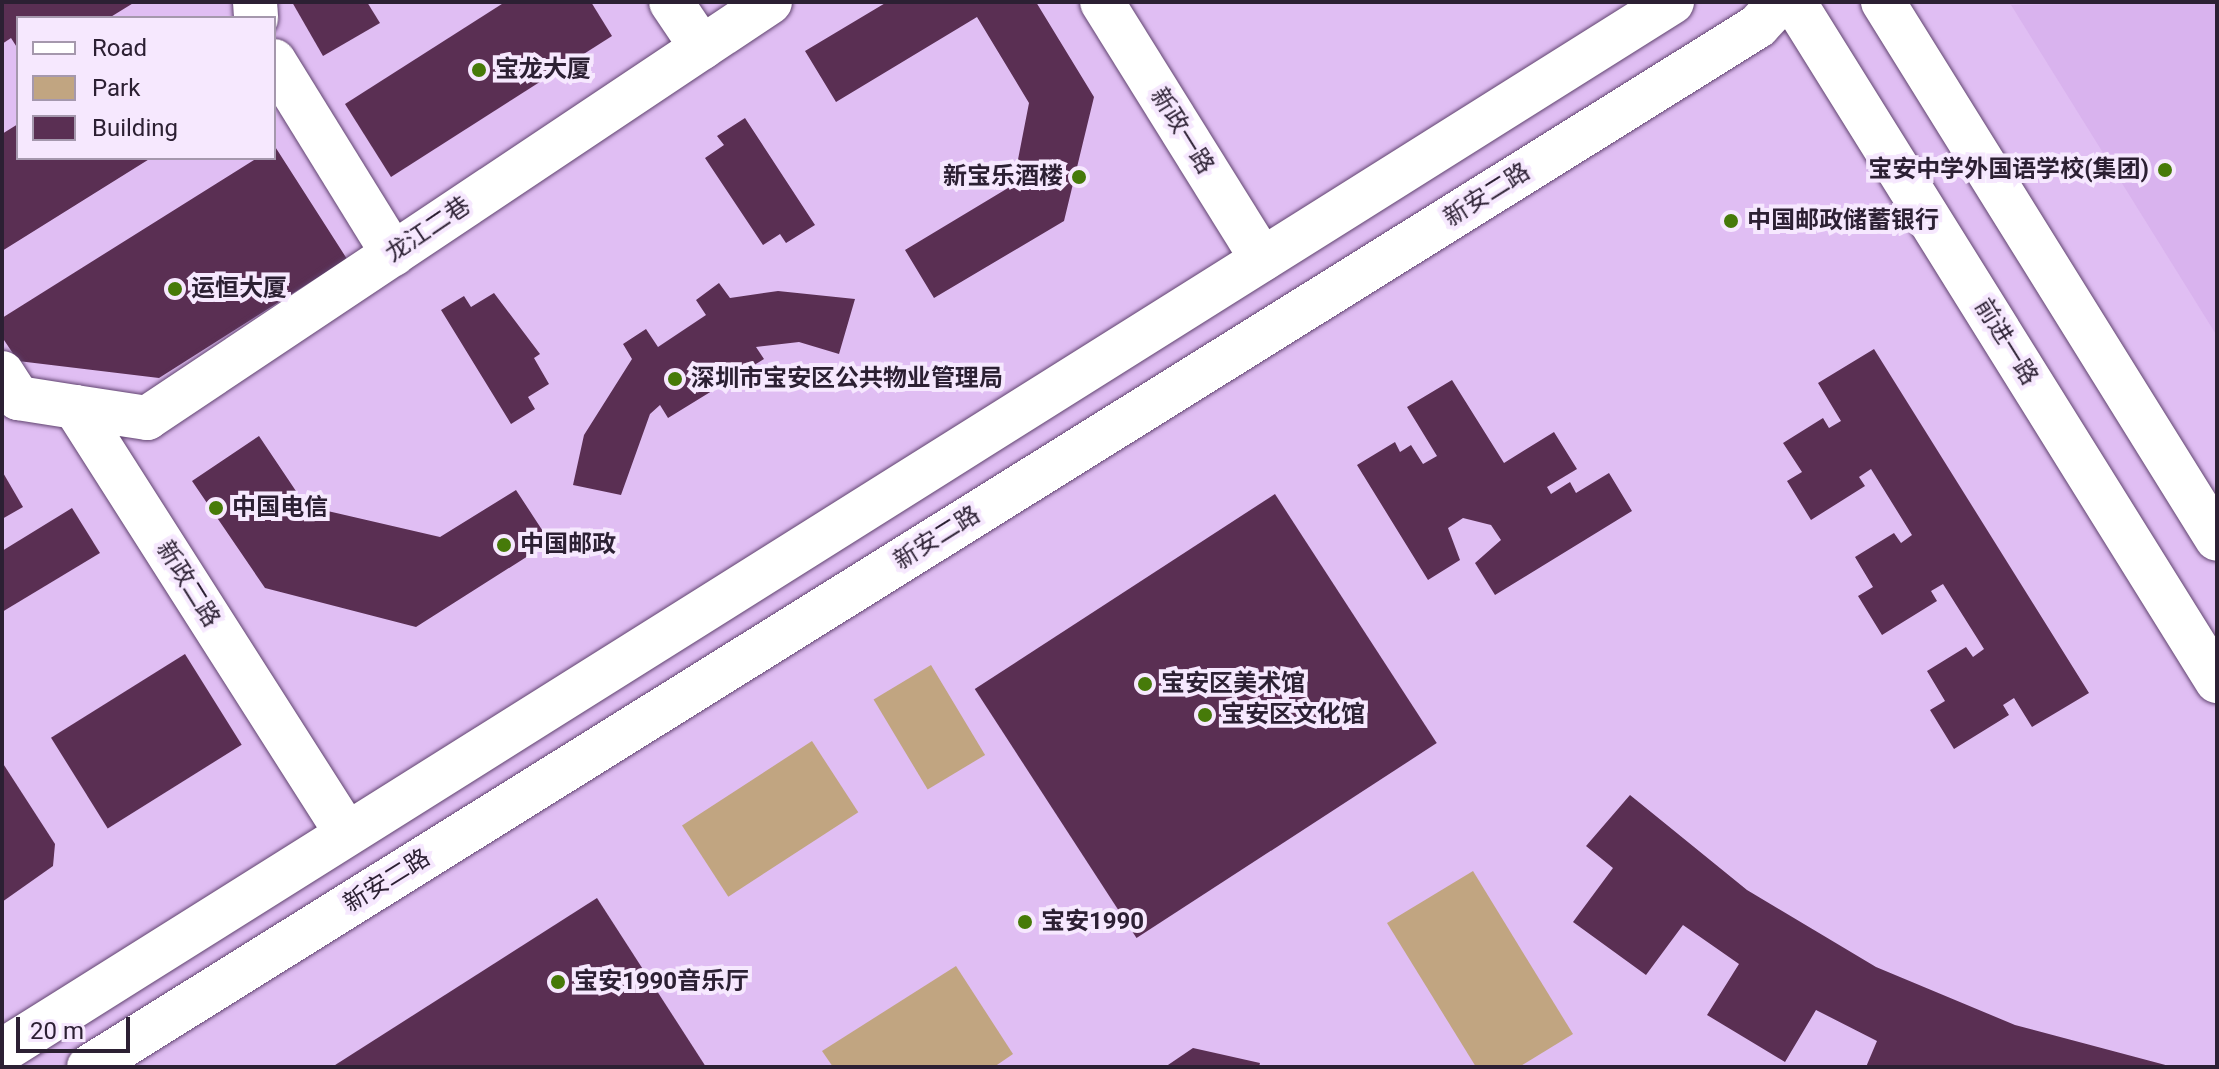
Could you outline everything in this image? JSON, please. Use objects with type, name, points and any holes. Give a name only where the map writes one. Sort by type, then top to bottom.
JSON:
[{"type":"main road","points":[[671,2],[702,48]]},
{"type":"main road","name":"龙江二巷","points":[[75,407],[147,418],[770,2]]},
{"type":"main road","name":"新政一路","points":[[1102,2],[1262,259]]},
{"type":"main road","points":[[2,1051],[21,1031],[347,834],[1672,2]]},
{"type":"main road","name":"新安二路","points":[[89,1067],[1758,26],[1780,2]]},
{"type":"main road","name":"前进一路","points":[[1794,2],[2217,681]]},
{"type":"main road","points":[[1883,2],[2217,539]]},
{"type":"main road","points":[[276,64],[393,254]]},
{"type":"main road","points":[[7,393],[75,407]]},
{"type":"main road","name":"新政二路","points":[[75,407],[347,834]]},
{"type":"shaded area","name":"宝安中学外国语学校(集团)","points":[[2217,2],[2217,336],[2011,5]]},
{"type":"green space","points":[[931,665],[985,755],[928,790],[874,700]]},
{"type":"green space","points":[[812,741],[858,812],[728,897],[682,825]]},
{"type":"green space","points":[[1473,871],[1573,1034],[1519,1067],[1476,1067],[1387,923]]},
{"type":"green space","points":[[956,966],[1013,1054],[994,1067],[833,1067],[822,1051]]},
{"type":"building","points":[[2,2],[135,2],[112,16],[16,16],[16,46],[11,38],[2,44]]},
{"type":"building","points":[[292,2],[367,2],[380,23],[323,56]]},
{"type":"building","name":"宝龙大厦","points":[[505,2],[591,2],[612,36],[391,177],[345,104]]},
{"type":"building","points":[[887,2],[1036,2],[1094,97],[1064,221],[934,298],[905,250],[1013,185],[1029,103],[977,17],[836,102],[805,51]]},
{"type":"building","points":[[745,118],[815,225],[786,243],[780,234],[763,245],[705,158],[724,145],[717,136]]},
{"type":"building","points":[[16,125],[16,160],[148,160],[2,251],[2,134]]},
{"type":"building","name":"运恒大厦","points":[[276,148],[347,259],[159,378],[18,361],[2,337],[2,318],[254,160],[276,160]]},
{"type":"building","name":"深圳市宝安区公共物业管理局","points":[[719,283],[730,298],[778,291],[855,299],[839,354],[799,342],[756,347],[764,359],[668,418],[660,405],[650,414],[621,495],[573,485],[584,435],[632,359],[623,344],[646,329],[658,347],[706,315],[696,300]]},
{"type":"building","points":[[494,293],[540,354],[534,358],[549,384],[528,397],[535,409],[511,424],[441,310],[464,296],[471,307]]},
{"type":"building","points":[[1874,349],[2089,693],[2032,727],[2014,698],[2003,705],[2009,715],[1954,749],[1930,710],[1945,701],[1927,671],[1966,647],[1973,657],[1984,649],[1943,584],[1931,591],[1937,601],[1882,635],[1858,596],[1873,587],[1855,557],[1894,533],[1901,543],[1912,535],[1871,469],[1859,477],[1865,486],[1811,520],[1787,481],[1802,472],[1783,443],[1823,418],[1829,428],[1841,421],[1818,383]]},
{"type":"building","points":[[1452,380],[1504,463],[1554,432],[1577,469],[1547,487],[1551,494],[1570,482],[1576,493],[1609,473],[1632,511],[1495,595],[1475,563],[1501,540],[1491,525],[1463,518],[1448,528],[1460,560],[1428,580],[1357,465],[1395,442],[1400,452],[1411,445],[1423,464],[1437,456],[1407,407]]},
{"type":"building","points":[[259,436],[306,506],[440,537],[516,490],[550,542],[416,627],[265,588],[192,481]]},
{"type":"building","points":[[2,471],[23,507],[2,519]]},
{"type":"building","name":"宝安区文化馆","points":[[1275,494],[1437,743],[1137,938],[975,689]]},
{"type":"building","points":[[72,508],[100,553],[2,612],[2,551]]},
{"type":"building","points":[[185,654],[242,745],[108,828],[51,738]]},
{"type":"building","points":[[2,762],[55,844],[53,866],[2,902]]},
{"type":"building","points":[[1630,795],[1747,890],[1876,967],[2015,1025],[2173,1067],[1866,1067],[1877,1041],[1816,1010],[1785,1062],[1707,1015],[1739,964],[1683,925],[1646,975],[1573,922],[1613,868],[1586,846]]},
{"type":"building","name":"宝安1990音乐厅","points":[[597,898],[706,1067],[332,1067]]},
{"type":"building","points":[[1193,1048],[1260,1063],[1259,1067],[1165,1067]]},
{"type":"place","name":"宝龙大厦","points":[[479,70]]},
{"type":"place","name":"宝安中学外国语学校(集团)","points":[[2165,170]]},
{"type":"place","name":"新宝乐酒楼","points":[[1079,177]]},
{"type":"place","name":"中国邮政储蓄银行","points":[[1731,221]]},
{"type":"place","name":"运恒大厦","points":[[175,289]]},
{"type":"place","name":"深圳市宝安区公共物业管理局","points":[[675,379]]},
{"type":"place","name":"中国电信","points":[[216,508]]},
{"type":"place","name":"中国邮政","points":[[504,545]]},
{"type":"place","name":"宝安区美术馆","points":[[1145,684]]},
{"type":"place","name":"宝安区文化馆","points":[[1205,715]]},
{"type":"place","name":"宝安1990","points":[[1025,922]]},
{"type":"place","name":"宝安1990音乐厅","points":[[558,982]]}]
